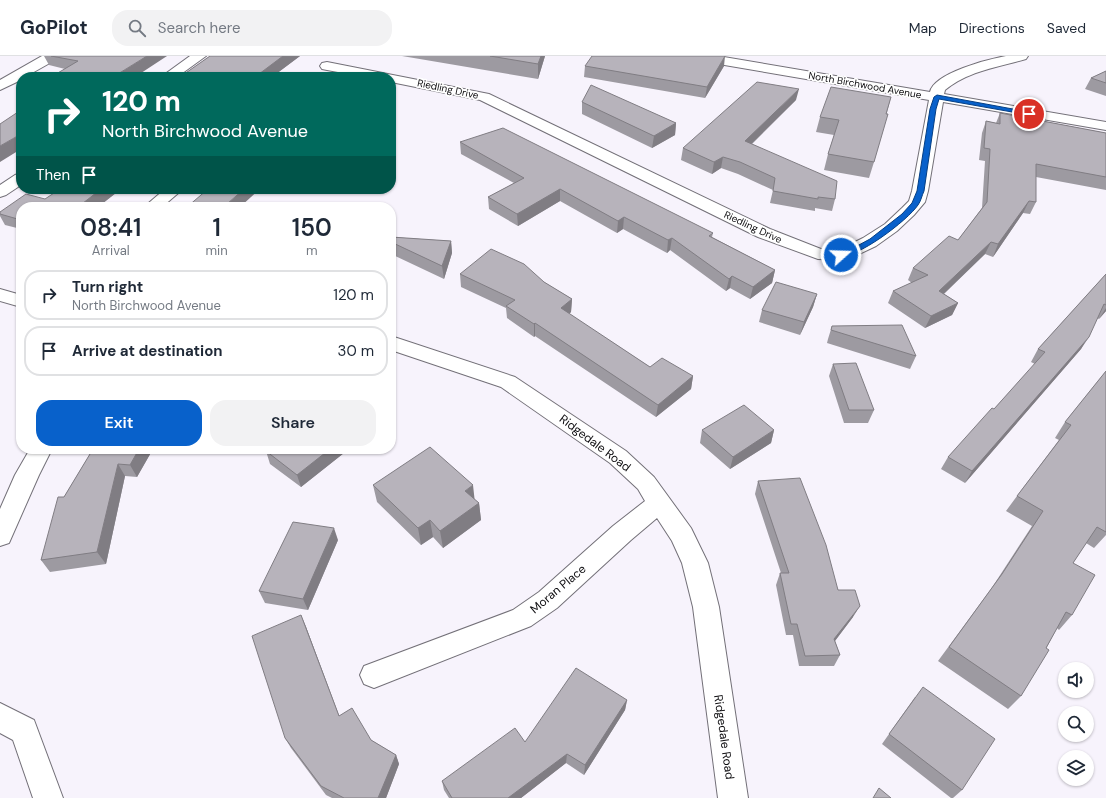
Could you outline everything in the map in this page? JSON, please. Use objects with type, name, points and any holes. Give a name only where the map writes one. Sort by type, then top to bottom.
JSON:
[{"type":"street","points":[[24,72],[52,56]]},
{"type":"street","points":[[175,72],[199,56]]},
{"type":"street","points":[[340,56],[322,69],[346,72]]},
{"type":"street","name":"North Birchwood Avenue","points":[[695,56],[1106,126]]},
{"type":"street","name":"Riedling Drive","points":[[396,79],[484,97],[764,233],[818,254],[828,256],[841,255],[860,248],[905,216],[916,204],[920,191],[933,109],[938,88],[948,80],[963,73],[1022,56]]},
{"type":"street","points":[[0,86],[16,77]]},
{"type":"street","points":[[0,192],[16,181]]},
{"type":"street","points":[[158,202],[168,194]]},
{"type":"street","points":[[0,295],[16,300]]},
{"type":"street","name":"Ridgedale Road","points":[[396,345],[508,382],[618,457],[646,483],[682,535],[695,563],[706,607],[733,798]]},
{"type":"street","points":[[0,536],[27,475],[38,454]]},
{"type":"street","name":"Moran Place","points":[[374,675],[522,618],[548,600],[622,533],[659,503]]},
{"type":"street","points":[[0,716],[24,730],[48,798]]},
{"type":"building","points":[[51,56],[147,56],[121,72],[59,72],[78,61]]},
{"type":"building","points":[[210,56],[283,56],[262,72],[187,72]]},
{"type":"building","points":[[490,56],[541,56],[538,64]]},
{"type":"building","points":[[592,56],[725,56],[707,87],[585,66]]},
{"type":"building","points":[[1106,71],[1106,83],[1091,78]]},
{"type":"building","points":[[757,82],[799,89],[745,141],[837,181],[835,199],[818,197],[818,199],[773,191],[775,178],[740,162],[723,157],[714,162],[683,148]]},
{"type":"building","points":[[591,85],[676,123],[654,136],[582,102]]},
{"type":"building","points":[[831,87],[891,97],[886,114],[888,114],[874,162],[828,154],[839,120],[820,117]]},
{"type":"building","points":[[16,113],[16,137],[0,146],[0,124]]},
{"type":"building","points":[[1000,113],[1106,133],[1106,177],[1036,164],[1036,202],[1029,201],[998,244],[991,242],[939,291],[958,303],[931,316],[893,291],[928,275],[913,268],[949,236],[958,240],[987,202],[990,149],[984,148],[986,121],[1000,124]]},
{"type":"building","points":[[503,128],[713,233],[709,236],[775,270],[753,287],[732,276],[729,279],[672,238],[668,240],[624,217],[618,221],[560,189],[517,214],[488,197],[524,178],[460,142]]},
{"type":"building","points":[[26,194],[45,199],[52,194],[95,194],[84,202],[16,202],[16,219],[0,214],[0,212]]},
{"type":"building","points":[[202,194],[238,194],[229,202],[193,202]]},
{"type":"building","points":[[396,237],[451,241],[442,266],[396,244]]},
{"type":"building","points":[[491,249],[524,264],[544,282],[572,299],[561,308],[650,367],[662,358],[693,376],[658,405],[535,323],[534,324],[506,306],[515,300],[460,274]]},
{"type":"building","points":[[1106,274],[1106,305],[1104,304],[1089,337],[972,471],[948,457],[992,408],[994,409],[1045,352],[1038,349]]},
{"type":"building","points":[[776,282],[817,294],[804,322],[762,310]]},
{"type":"building","points":[[902,325],[916,356],[831,330],[832,326]]},
{"type":"building","points":[[856,363],[874,410],[849,410],[833,364]]},
{"type":"building","points":[[1106,371],[1106,532],[1097,527],[1073,563],[1095,575],[1072,615],[1066,612],[1046,648],[1049,650],[1021,696],[949,647],[1002,574],[1043,511],[1017,496],[1071,425],[1065,422]]},
{"type":"building","points":[[744,405],[774,430],[733,457],[702,430]]},
{"type":"building","points":[[430,447],[473,485],[465,491],[479,503],[440,531],[430,520],[418,528],[373,485]]},
{"type":"building","points":[[90,454],[136,454],[130,465],[118,464],[97,552],[41,560],[58,497],[64,497]]},
{"type":"building","points":[[270,454],[324,454],[297,475]]},
{"type":"building","points":[[800,478],[826,545],[838,590],[855,590],[860,606],[834,639],[840,655],[805,656],[797,624],[791,624],[780,573],[789,573],[758,481]]},
{"type":"building","points":[[293,522],[334,528],[303,599],[259,591]]},
{"type":"building","points":[[301,615],[339,716],[352,708],[371,740],[396,755],[378,798],[344,798],[321,786],[285,738],[252,636]]},
{"type":"building","points":[[576,668],[627,700],[585,765],[567,754],[508,798],[452,798],[442,781],[515,728],[525,742]]},
{"type":"building","points":[[923,687],[995,739],[962,790],[889,734]]},
{"type":"building","points":[[879,788],[891,798],[873,798]]},
{"type":"route","points":[[841,255],[860,248],[872,240],[905,216],[916,204],[920,191],[933,109],[937,97],[1029,114]]}]
